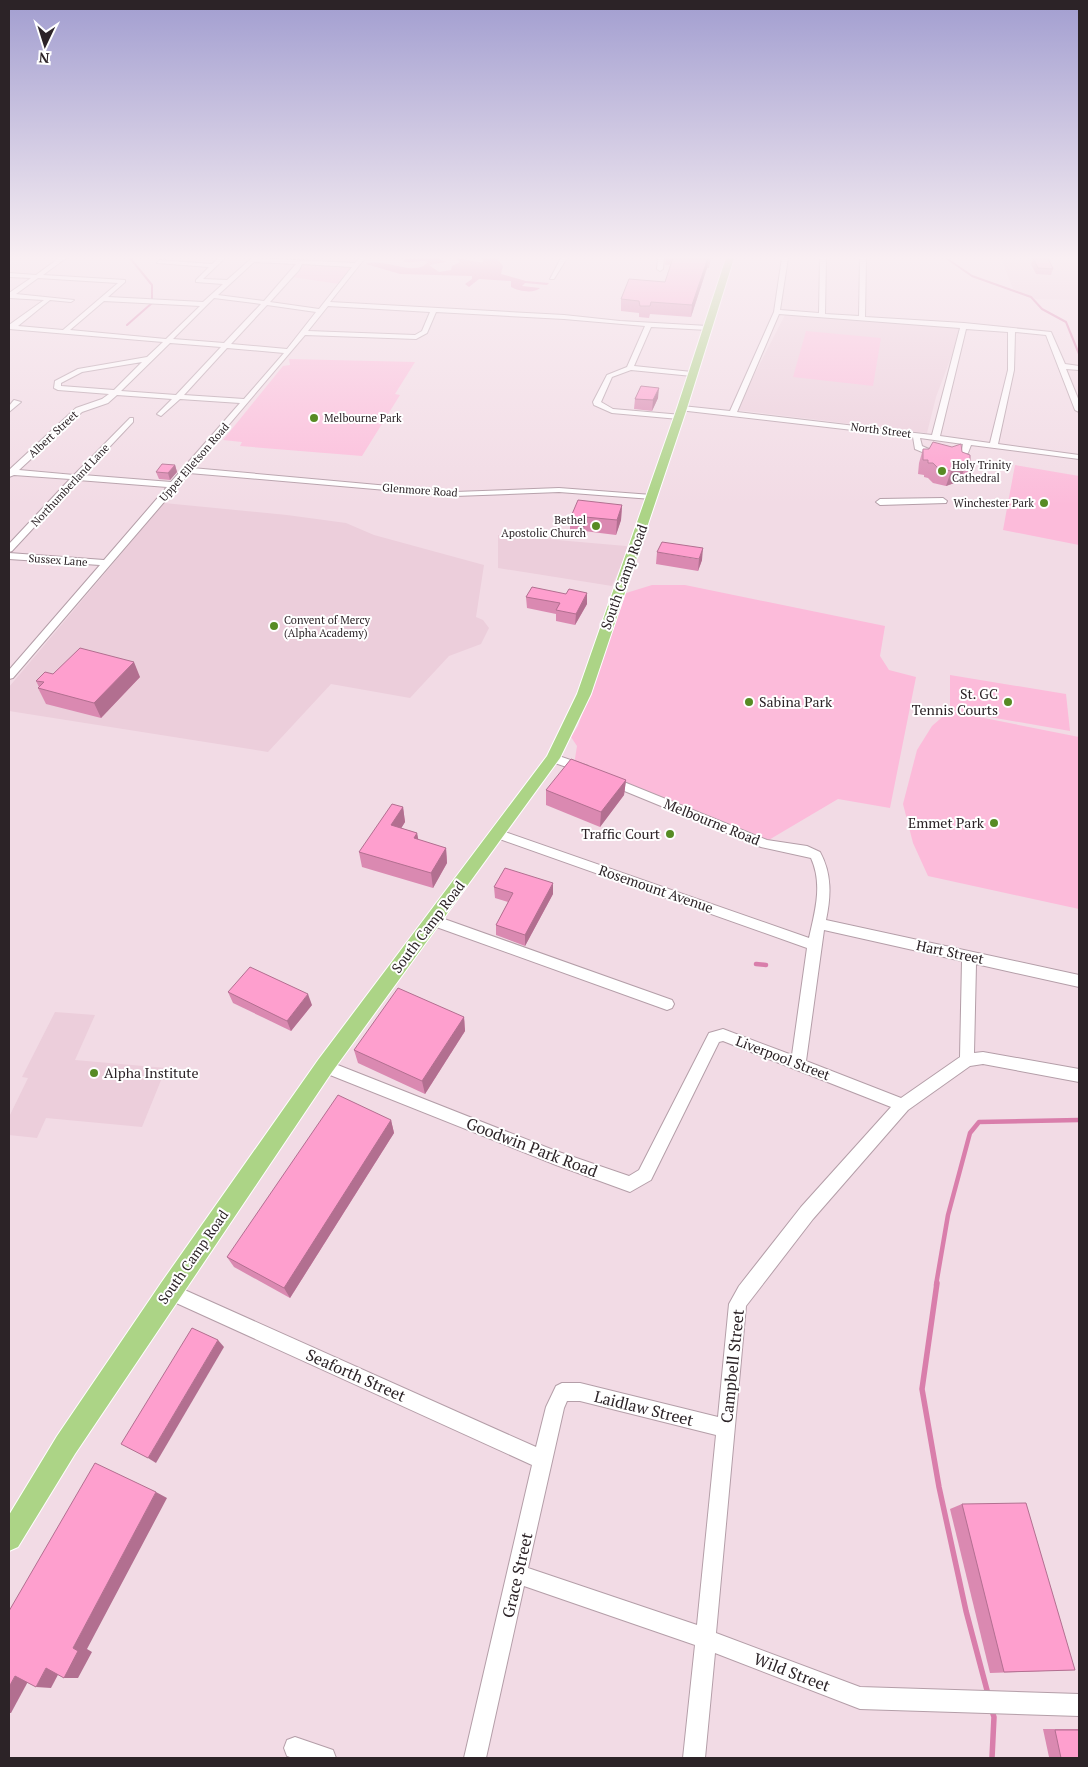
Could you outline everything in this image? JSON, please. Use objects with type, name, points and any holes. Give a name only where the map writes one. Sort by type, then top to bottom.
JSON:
[{"type":"main road","name":"South Camp Road","points":[[9,1538],[66,1445],[169,1291],[325,1066],[553,758],[584,694],[681,413],[704,340]]},
{"type":"street","points":[[150,340],[289,351]]},
{"type":"street","points":[[162,414],[232,340]]},
{"type":"street","name":"Upper Elletson Road","points":[[9,676],[298,340]]},
{"type":"street","points":[[642,340],[630,368],[692,374]]},
{"type":"street","points":[[732,414],[765,340]]},
{"type":"street","points":[[941,450],[939,437],[961,340]]},
{"type":"street","points":[[994,444],[1009,377],[1014,340]]},
{"type":"street","points":[[1052,340],[1079,410]]},
{"type":"street","name":"Albert Street","points":[[10,473],[79,410],[105,401],[115,393],[166,342]]},
{"type":"street","points":[[150,359],[80,370],[57,382],[58,388],[245,401]]},
{"type":"street","points":[[1062,366],[1079,368]]},
{"type":"street","name":"North Street","points":[[630,368],[608,376],[597,402],[598,405],[612,411],[732,414],[968,440],[1079,457]]},
{"type":"street","points":[[9,410],[17,402]]},
{"type":"street","name":"Northumberland Lane","points":[[9,549],[130,420]]},
{"type":"street","points":[[916,434],[918,446],[932,453],[952,456],[965,451],[968,440]]},
{"type":"street","points":[[932,453],[941,450],[952,456]]},
{"type":"street","name":"Glenmore Road","points":[[187,470],[455,494],[559,490],[652,497]]},
{"type":"street","points":[[10,473],[174,485]]},
{"type":"street","points":[[880,502],[943,501]]},
{"type":"street","name":"Sussex Lane","points":[[9,556],[106,563]]},
{"type":"street","points":[[9,662],[21,663]]},
{"type":"street","name":"Melbourne Road","points":[[553,758],[765,844],[807,851],[816,855],[822,872],[823,900],[820,924],[814,945],[798,1064]]},
{"type":"street","name":"Rosemount Avenue","points":[[498,834],[814,945]]},
{"type":"street","points":[[432,920],[667,1004]]},
{"type":"street","name":"Hart Street","points":[[820,924],[1079,981]]},
{"type":"street","points":[[969,956],[967,1060],[983,1058],[1079,1076]]},
{"type":"street","name":"Liverpool Street","points":[[688,1085],[714,1037],[723,1035],[903,1104]]},
{"type":"street","name":"Campbell Street","points":[[694,1758],[738,1304],[807,1213],[903,1104],[967,1060]]},
{"type":"street","name":"Goodwin Park Road","points":[[325,1066],[556,1158],[630,1184],[645,1175],[688,1085]]},
{"type":"street","name":"Seaforth Street","points":[[169,1291],[542,1460]]},
{"type":"street","name":"Laidlaw Street","points":[[562,1392],[580,1392],[726,1428]]},
{"type":"street","name":"Grace Street","points":[[475,1758],[518,1574],[542,1460],[555,1407],[562,1392]]},
{"type":"street","name":"Wild Street","points":[[518,1574],[706,1639],[860,1698],[1079,1705]]},
{"type":"street","points":[[295,1748],[325,1758]]},
{"type":"shaded area","points":[[772,340],[957,340],[936,397],[927,433],[736,410]]},
{"type":"shaded area","points":[[803,340],[881,340],[873,386],[793,377]]},
{"type":"shaded area","name":"Melbourne Park","points":[[289,359],[415,362],[395,394],[400,395],[362,456],[240,446],[242,442],[223,440],[283,366],[290,365]]},
{"type":"shaded area","name":"Winchester Park","points":[[1015,465],[1079,476],[1079,545],[1003,530]]},
{"type":"shaded area","name":"Convent of Mercy (Alpha Academy)","points":[[164,503],[287,515],[346,523],[374,535],[484,565],[476,617],[483,620],[489,628],[481,644],[449,656],[410,698],[331,684],[268,752],[9,711],[9,687]]},
{"type":"shaded area","points":[[498,535],[629,547],[612,586],[498,568]]},
{"type":"shaded area","name":"Sabina Park","points":[[652,585],[685,585],[885,626],[880,656],[889,670],[916,677],[890,808],[838,799],[767,841],[574,765],[577,746],[571,737],[578,726],[623,594]]},
{"type":"shaded area","name":"St. GC Tennis Courts","points":[[950,675],[1066,694],[1070,731],[950,710]]},
{"type":"shaded area","name":"Emmet Park","points":[[949,711],[1079,737],[1079,909],[928,876],[913,843],[903,804],[917,750],[932,726]]},
{"type":"shaded area","name":"Alpha Institute","points":[[55,1012],[95,1015],[75,1060],[166,1068],[142,1127],[46,1118],[37,1138],[9,1135],[9,1117],[28,1078],[22,1077]]},
{"type":"building","points":[[641,386],[659,388],[653,400],[635,399]]},
{"type":"building","points":[[933,442],[952,447],[961,444],[962,452],[970,455],[970,465],[965,465],[965,467],[951,471],[938,468],[933,463],[928,463],[928,460],[923,460],[923,449],[929,449]]},
{"type":"building","points":[[162,464],[175,465],[168,473],[156,472]]},
{"type":"building","points":[[578,500],[622,505],[617,520],[585,517],[583,521],[570,519]]},
{"type":"building","points":[[662,542],[703,548],[699,559],[657,552]]},
{"type":"building","points":[[532,587],[566,594],[569,589],[587,593],[576,614],[556,610],[560,603],[526,597]]},
{"type":"building","points":[[80,648],[134,662],[94,703],[38,688],[44,682],[36,681],[45,672],[53,674]]},
{"type":"building","points":[[571,759],[626,780],[601,812],[546,790]]},
{"type":"building","points":[[392,804],[403,807],[391,825],[417,833],[414,838],[446,848],[431,873],[359,852]]},
{"type":"building","points":[[505,868],[553,883],[525,935],[496,925],[513,893],[494,887]]},
{"type":"building","points":[[250,967],[308,994],[287,1021],[228,992]]},
{"type":"building","points":[[398,988],[464,1017],[422,1081],[354,1050]]},
{"type":"building","points":[[338,1095],[391,1120],[284,1288],[227,1257]]},
{"type":"building","points":[[192,1328],[218,1340],[148,1458],[121,1444]]},
{"type":"building","points":[[95,1463],[156,1492],[73,1648],[78,1651],[64,1678],[46,1668],[36,1687],[15,1676],[9,1687],[9,1611]]},
{"type":"building","points":[[1026,1503],[1075,1670],[1004,1672],[962,1504]]},
{"type":"building","points":[[1055,1730],[1079,1730],[1079,1758],[1061,1758]]},
{"type":"waterway","points":[[1073,340],[1079,354]]},
{"type":"waterway","points":[[756,964],[766,965]]},
{"type":"waterway","points":[[936,1285],[948,1215],[970,1133],[979,1122],[1079,1120]]},
{"type":"waterway","points":[[937,1283],[922,1389],[939,1487],[966,1611],[988,1694]]},
{"type":"waterway","points":[[991,1708],[994,1717],[992,1758]]},
{"type":"place","name":"Melbourne Park","points":[[314,418]]},
{"type":"place","name":"Holy Trinity Cathedral","points":[[942,471]]},
{"type":"place","name":"Winchester Park","points":[[1044,503]]},
{"type":"place","name":"Bethel Apostolic Church","points":[[596,526]]},
{"type":"place","name":"Convent of Mercy (Alpha Academy)","points":[[274,626]]},
{"type":"place","name":"Sabina Park","points":[[749,702]]},
{"type":"place","name":"St. GC Tennis Courts","points":[[1008,702]]},
{"type":"place","name":"Emmet Park","points":[[994,823]]},
{"type":"place","name":"Traffic Court","points":[[670,834]]},
{"type":"place","name":"Alpha Institute","points":[[94,1073]]}]
